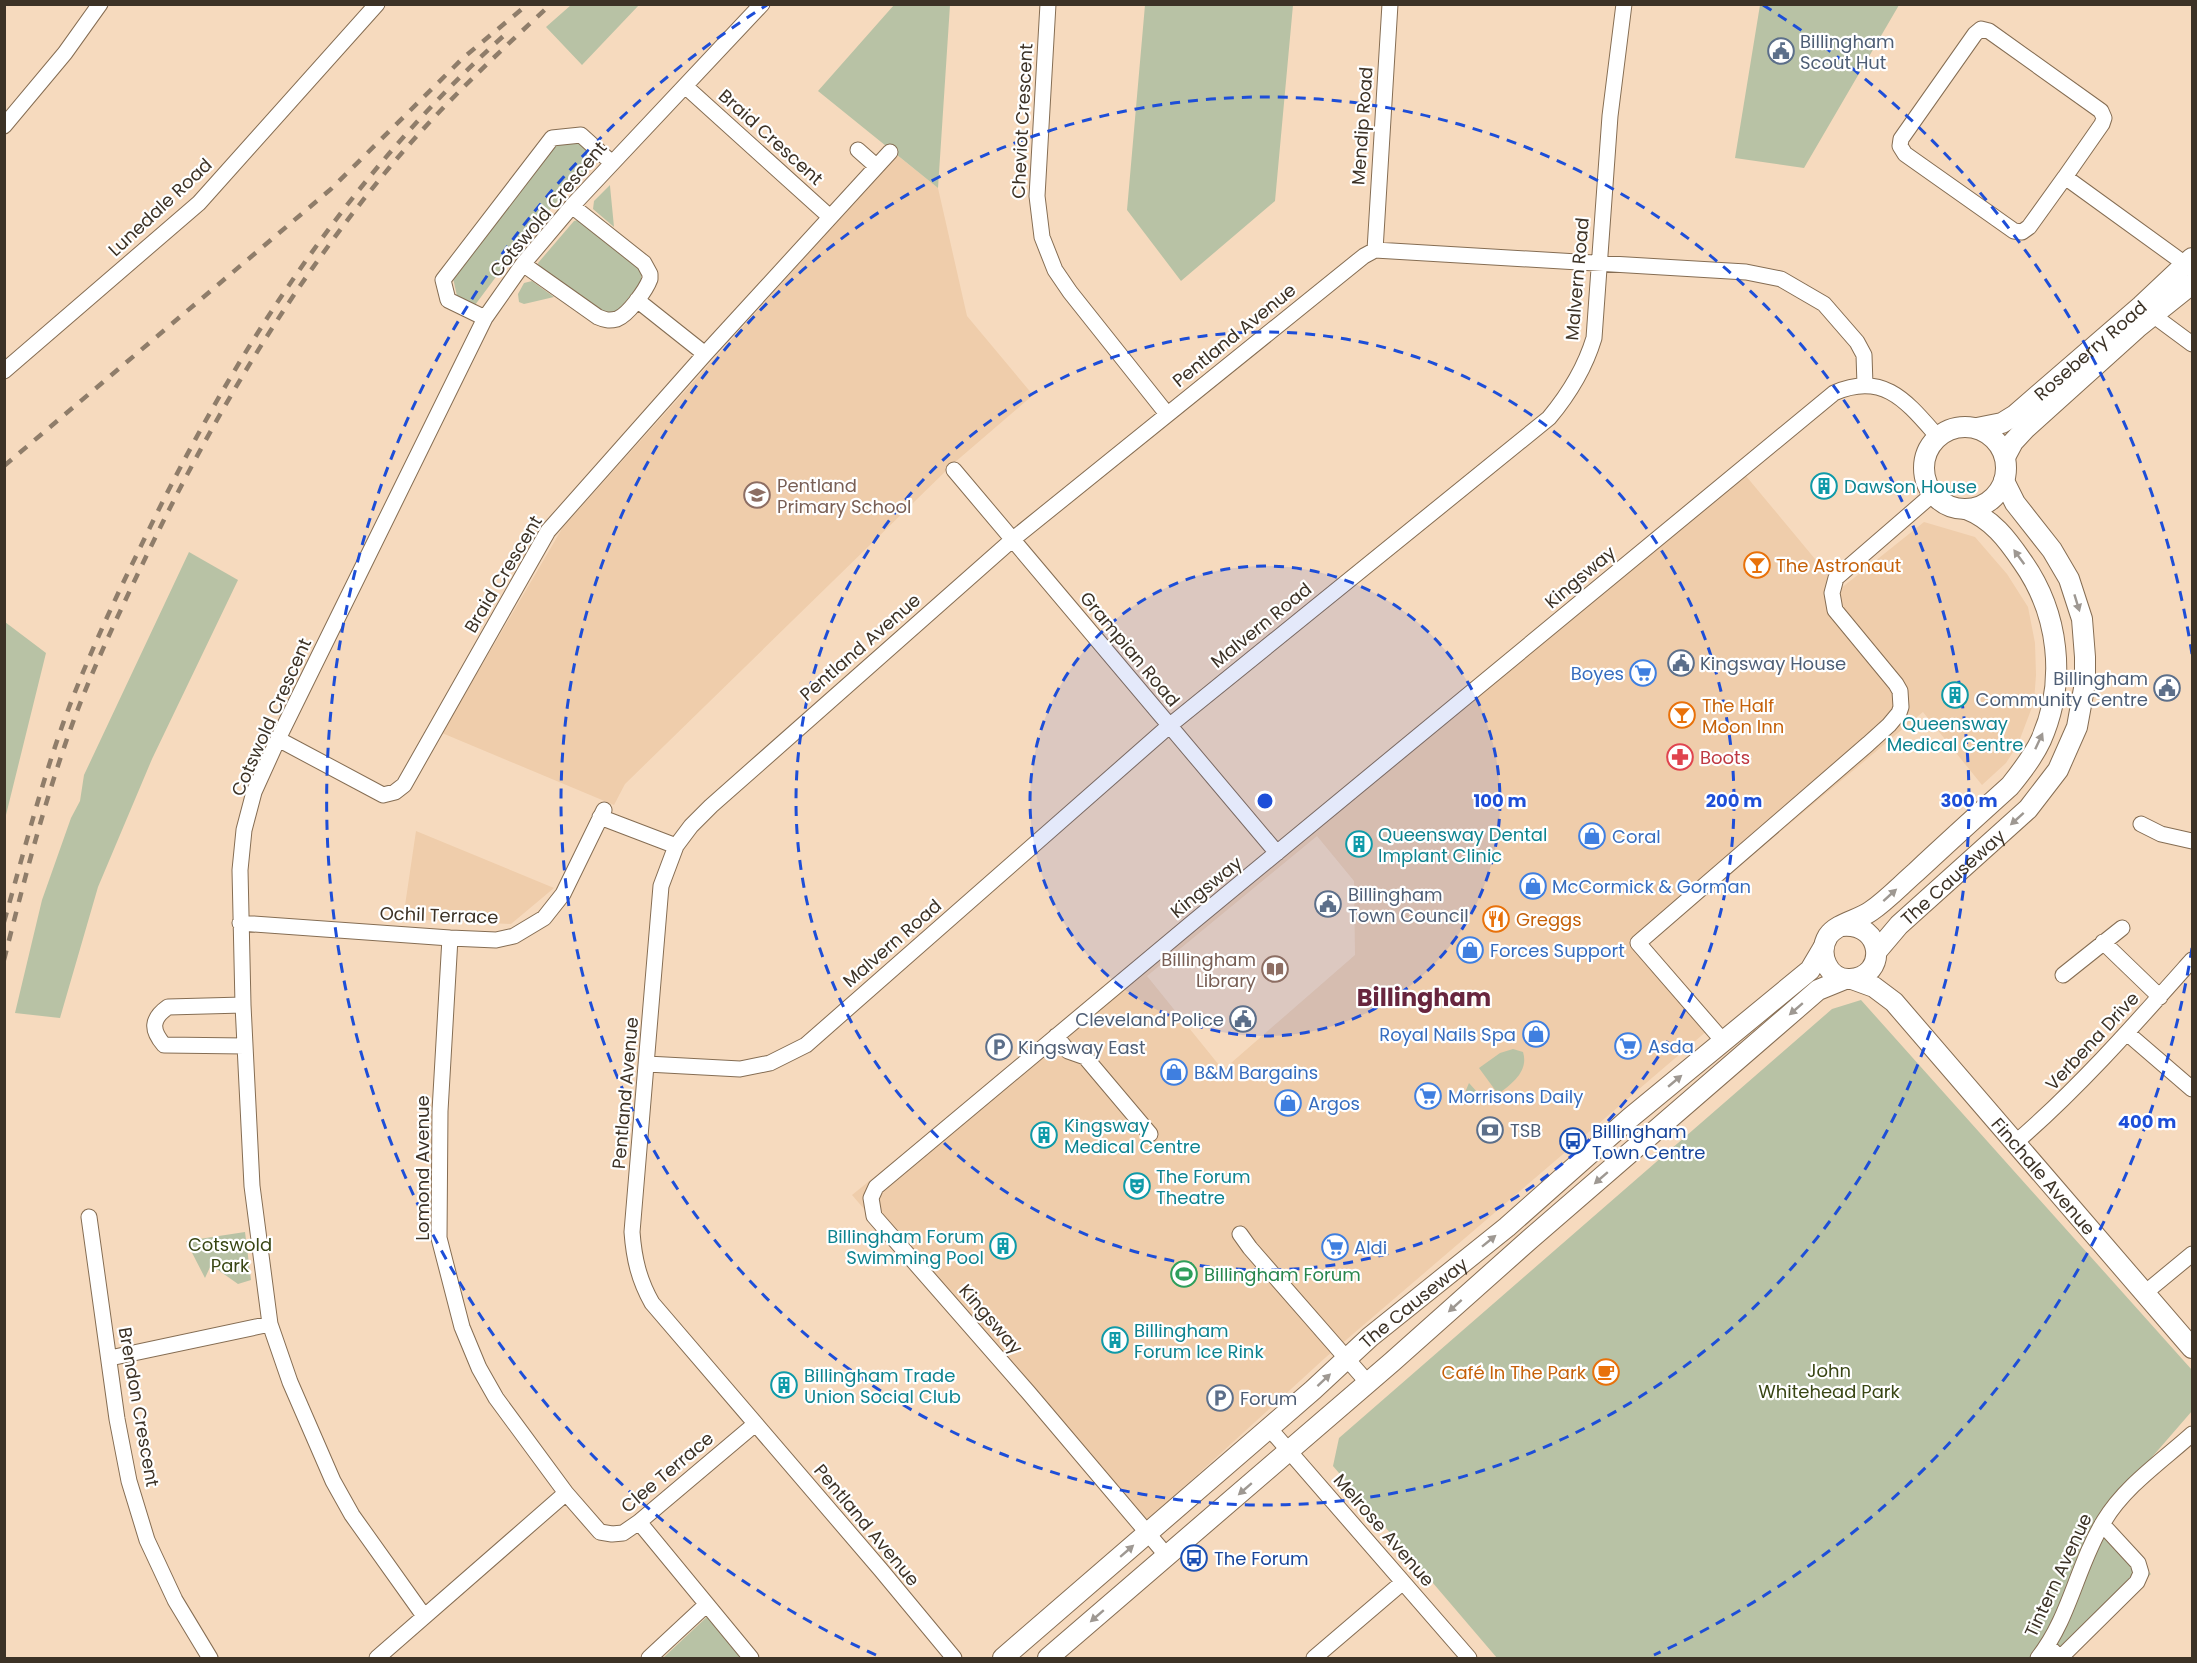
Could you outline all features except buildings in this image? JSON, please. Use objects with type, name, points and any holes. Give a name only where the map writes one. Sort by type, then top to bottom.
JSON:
[{"type":"street","points":[[4,126],[65,53],[100,4]]},
{"type":"street","name":"Lunedale Road","points":[[4,372],[199,203],[377,4]]},
{"type":"street","name":"Cotswold Crescent","points":[[424,1616],[351,1515],[333,1481],[290,1382],[270,1324],[252,1186],[240,923],[240,870],[244,830],[254,792],[278,739],[485,318],[523,264],[572,206],[762,4]]},
{"type":"street","name":"Cheviot Crescent","points":[[1048,4],[1037,195],[1042,237],[1055,270],[1070,292],[1167,414]]},
{"type":"street","name":"Mendip Road","points":[[1375,250],[1390,4]]},
{"type":"street","name":"Malvern Road","points":[[647,1064],[740,1069],[770,1063],[806,1045],[1169,726],[1549,418],[1576,381],[1589,355],[1594,338],[1610,116],[1624,4]]},
{"type":"street","points":[[1981,30],[1989,31],[2101,111],[2104,118],[2102,124],[2065,177],[2029,227],[2022,232],[2014,231],[1905,153],[1900,146],[1901,139],[1975,34],[1981,30]]},
{"type":"street","name":"Braid Crescent","points":[[686,86],[830,217]]},
{"type":"street","points":[[485,318],[448,300],[442,280],[552,138],[581,135],[612,163]]},
{"type":"street","points":[[858,150],[876,166]]},
{"type":"street","name":"Braid Crescent","points":[[278,739],[383,795],[395,792],[404,785],[548,531],[705,354],[890,152]]},
{"type":"street","points":[[2065,177],[2190,263]]},
{"type":"street","points":[[523,264],[598,317],[607,320],[621,318],[637,300],[650,279],[648,268],[572,206]]},
{"type":"street","points":[[1375,250],[1746,272],[1782,279],[1824,304],[1857,342],[1864,355],[1865,385],[1892,392],[1910,405],[1938,437]]},
{"type":"street","name":"Pentland Avenue","points":[[954,1659],[881,1570],[652,1304],[641,1283],[634,1259],[632,1232],[661,886],[676,846],[691,826],[720,798],[1012,540],[1364,256],[1375,250]]},
{"type":"street","name":"Roseberry Road","points":[[2005,458],[2013,442],[2026,428],[2148,311],[2190,263]]},
{"type":"street","name":"Roseberry Road","points":[[1977,428],[2002,423],[2015,415],[2148,311],[2193,284]]},
{"type":"street","points":[[637,300],[705,354]]},
{"type":"street","points":[[2148,311],[2193,344]]},
{"type":"street","name":"Kingsway","points":[[1167,1556],[874,1216],[872,1198],[876,1187],[1824,400],[1845,388],[1865,385]]},
{"type":"street","points":[[1959,427],[1977,428],[1991,435],[2000,446],[2007,472],[1998,493],[1989,502],[1966,509],[1947,506],[1933,494],[1926,480],[1925,457],[1938,437],[1948,430],[1959,427]]},
{"type":"street","name":"Grampian Road","points":[[954,470],[1277,854]]},
{"type":"street","name":"The Causeway","points":[[1048,1659],[1818,990],[1869,972],[1876,955],[1899,925],[2039,798],[2058,770],[2077,727],[2085,683],[2082,619],[2069,579],[2052,550],[2015,503],[2004,482]]},
{"type":"street","points":[[1723,1041],[1638,943],[1868,744],[1899,714],[1902,699],[1896,684],[1834,610],[1832,593],[1836,578],[1933,494]]},
{"type":"street","name":"The Causeway","points":[[1003,1659],[1347,1358],[1507,1227],[1587,1155],[1810,970],[1829,936],[1842,926],[1871,912],[2010,786],[2028,763],[2041,740],[2051,711],[2056,657],[2053,630],[2045,601],[2033,577],[1998,529],[1981,515],[1966,509]]},
{"type":"street","name":"Ochil Terrace","points":[[240,923],[496,940],[514,936],[543,918],[563,894],[602,813],[676,846]]},
{"type":"street","points":[[2141,824],[2161,834],[2193,841]]},
{"type":"street","points":[[1842,926],[1857,926],[1865,930],[1873,938],[1876,955]]},
{"type":"street","points":[[2063,975],[2122,928]]},
{"type":"street","name":"Lomond Avenue","points":[[450,938],[440,1111],[439,1238],[462,1327],[479,1368],[507,1414],[566,1493],[600,1532]]},
{"type":"street","points":[[2103,942],[2160,997]]},
{"type":"street","points":[[1823,948],[1826,965],[1833,973],[1849,979]]},
{"type":"street","name":"Finchale Avenue","points":[[1876,955],[1894,1002]]},
{"type":"street","name":"Verbena Drive","points":[[2015,1143],[2051,1112],[2193,960]]},
{"type":"street","name":"Finchale Avenue","points":[[1849,979],[1874,987],[1894,1002],[2193,1348]]},
{"type":"street","points":[[243,1005],[168,1007],[159,1013],[155,1021],[155,1030],[164,1045],[245,1046]]},
{"type":"street","points":[[2127,1033],[2193,1089]]},
{"type":"street","points":[[1056,1036],[1068,1051],[1085,1057],[1150,1134]]},
{"type":"street","name":"Brendon Crescent","points":[[89,1217],[117,1419],[129,1481],[147,1540],[175,1600],[210,1659]]},
{"type":"street","points":[[1240,1234],[1368,1383]]},
{"type":"street","points":[[2146,1292],[2193,1254]]},
{"type":"street","points":[[110,1358],[270,1324]]},
{"type":"street","name":"Clee Terrace","points":[[600,1532],[623,1533],[639,1522],[754,1425]]},
{"type":"street","name":"Melrose Avenue","points":[[1269,1428],[1469,1659]]},
{"type":"street","name":"Tintern Avenue","points":[[2038,1659],[2048,1646],[2063,1616],[2102,1524],[2113,1506],[2193,1434]]},
{"type":"street","points":[[377,1659],[566,1493]]},
{"type":"street","points":[[639,1522],[751,1659]]},
{"type":"street","points":[[2048,1646],[2060,1658],[2137,1582],[2140,1573],[2138,1563],[2102,1524]]},
{"type":"street","points":[[1314,1659],[1402,1582]]},
{"type":"street","points":[[649,1659],[706,1605]]},
{"type":"shaded area","name":"Pentland Primary School","points":[[897,155],[938,188],[967,316],[1033,395],[954,463],[625,784],[614,805],[442,733],[563,527]]},
{"type":"shaded area","points":[[1746,476],[1840,589],[1924,522],[1975,537],[2007,574],[2028,607],[2035,643],[2034,702],[2018,744],[2006,763],[1982,785],[1923,712],[1645,945],[1708,1030],[1325,1358],[1139,1528],[852,1195],[1274,853]],"holes":[[[1317,836],[1354,881],[1355,955],[1223,1070],[1147,976]]]},
{"type":"shaded area","points":[[416,831],[554,888],[511,924],[403,919]]},
{"type":"green space","points":[[571,5],[639,5],[582,65],[546,27]]},
{"type":"green space","points":[[894,5],[950,5],[938,188],[818,91]]},
{"type":"green space","points":[[1145,5],[1293,5],[1275,201],[1181,281],[1127,210]]},
{"type":"green space","points":[[1760,5],[1899,5],[1804,168],[1735,158]]},
{"type":"green space","points":[[558,140],[582,141],[596,156],[596,161],[522,242],[475,305],[457,296],[453,278]]},
{"type":"green space","points":[[610,185],[614,227],[593,209],[594,201]]},
{"type":"green space","points":[[578,220],[640,267],[642,282],[617,312],[607,312],[587,304],[540,270],[538,263],[574,221]]},
{"type":"green space","points":[[532,281],[554,297],[524,304],[519,302],[518,294],[524,283]]},
{"type":"green space","points":[[189,552],[238,580],[152,759],[98,887],[60,1018],[15,1013],[42,900],[71,818],[80,801],[84,775]]},
{"type":"green space","points":[[5,622],[46,653],[5,819]]},
{"type":"green space","name":"John Whitehead Park","points":[[1861,1000],[2192,1370],[2192,1411],[2100,1517],[2102,1524],[2151,1574],[2070,1654],[2073,1658],[1497,1658],[1333,1466],[1339,1438],[1832,1009]]},
{"type":"green space","points":[[1513,1049],[1523,1052],[1524,1065],[1514,1081],[1498,1094],[1479,1068],[1500,1053]]},
{"type":"green space","points":[[1469,1083],[1486,1102],[1474,1103],[1467,1099],[1466,1090]]},
{"type":"green space","name":"Cotswold Park","points":[[245,1232],[251,1280],[238,1284],[211,1265],[205,1278],[186,1241]]},
{"type":"green space","points":[[711,1613],[748,1658],[663,1658]]},
{"type":"railway","points":[[4,466],[331,189],[463,58],[528,4]]},
{"type":"railway","points":[[4,960],[49,793],[83,696],[143,563],[224,408],[285,309],[352,214],[389,168],[447,104],[551,4]]},
{"type":"railway","points":[[4,922],[45,777],[82,674],[139,550],[213,408],[254,339],[298,272],[345,207],[396,145],[451,86],[509,31]]},
{"type":"place","name":"Billingham Scout Hut","points":[[1781,51]]},
{"type":"place","name":"Dawson House","points":[[1824,486]]},
{"type":"place","name":"Pentland Primary School","points":[[757,495]]},
{"type":"place","name":"The Astronaut","points":[[1757,565]]},
{"type":"place","name":"Kingsway House","points":[[1681,663]]},
{"type":"place","name":"Boyes","points":[[1643,673]]},
{"type":"place","name":"Billingham Community Centre","points":[[2167,688]]},
{"type":"place","name":"Queensway Medical Centre","points":[[1955,695]]},
{"type":"place","name":"The Half Moon Inn","points":[[1682,715]]},
{"type":"place","name":"Boots","points":[[1680,757]]},
{"type":"place","name":"Coral","points":[[1592,836]]},
{"type":"place","name":"Queensway Dental Implant Clinic","points":[[1359,844]]},
{"type":"place","name":"McCormick & Gorman","points":[[1533,886]]},
{"type":"place","name":"Billingham Town Council","points":[[1328,904]]},
{"type":"place","name":"Greggs","points":[[1496,919]]},
{"type":"place","name":"Forces Support","points":[[1470,950]]},
{"type":"place","name":"Billingham Library","points":[[1275,969]]},
{"type":"place","name":"Cleveland Police","points":[[1243,1019]]},
{"type":"place","name":"Royal Nails Spa","points":[[1536,1034]]},
{"type":"place","name":"Asda","points":[[1628,1046]]},
{"type":"place","name":"Kingsway East","points":[[999,1047]]},
{"type":"place","name":"B&M Bargains","points":[[1174,1072]]},
{"type":"place","name":"Morrisons Daily","points":[[1428,1096]]},
{"type":"place","name":"Argos","points":[[1288,1103]]},
{"type":"place","name":"TSB","points":[[1490,1130]]},
{"type":"place","name":"Kingsway Medical Centre","points":[[1044,1135]]},
{"type":"place","name":"Billingham Town Centre","points":[[1573,1141]]},
{"type":"place","name":"The Forum Theatre","points":[[1137,1186]]},
{"type":"place","name":"Billingham Forum Swimming Pool","points":[[1003,1246]]},
{"type":"place","name":"Aldi","points":[[1335,1247]]},
{"type":"place","name":"Billingham Forum","points":[[1184,1274]]},
{"type":"place","name":"Billingham Forum Ice Rink","points":[[1115,1340]]},
{"type":"place","name":"Café In The Park","points":[[1606,1372]]},
{"type":"place","name":"Billingham Trade Union Social Club","points":[[784,1385]]},
{"type":"place","name":"Forum","points":[[1220,1398]]},
{"type":"place","name":"The Forum","points":[[1194,1558]]},
{"type":"district","name":"Billingham","points":[[1424,997]]}]
